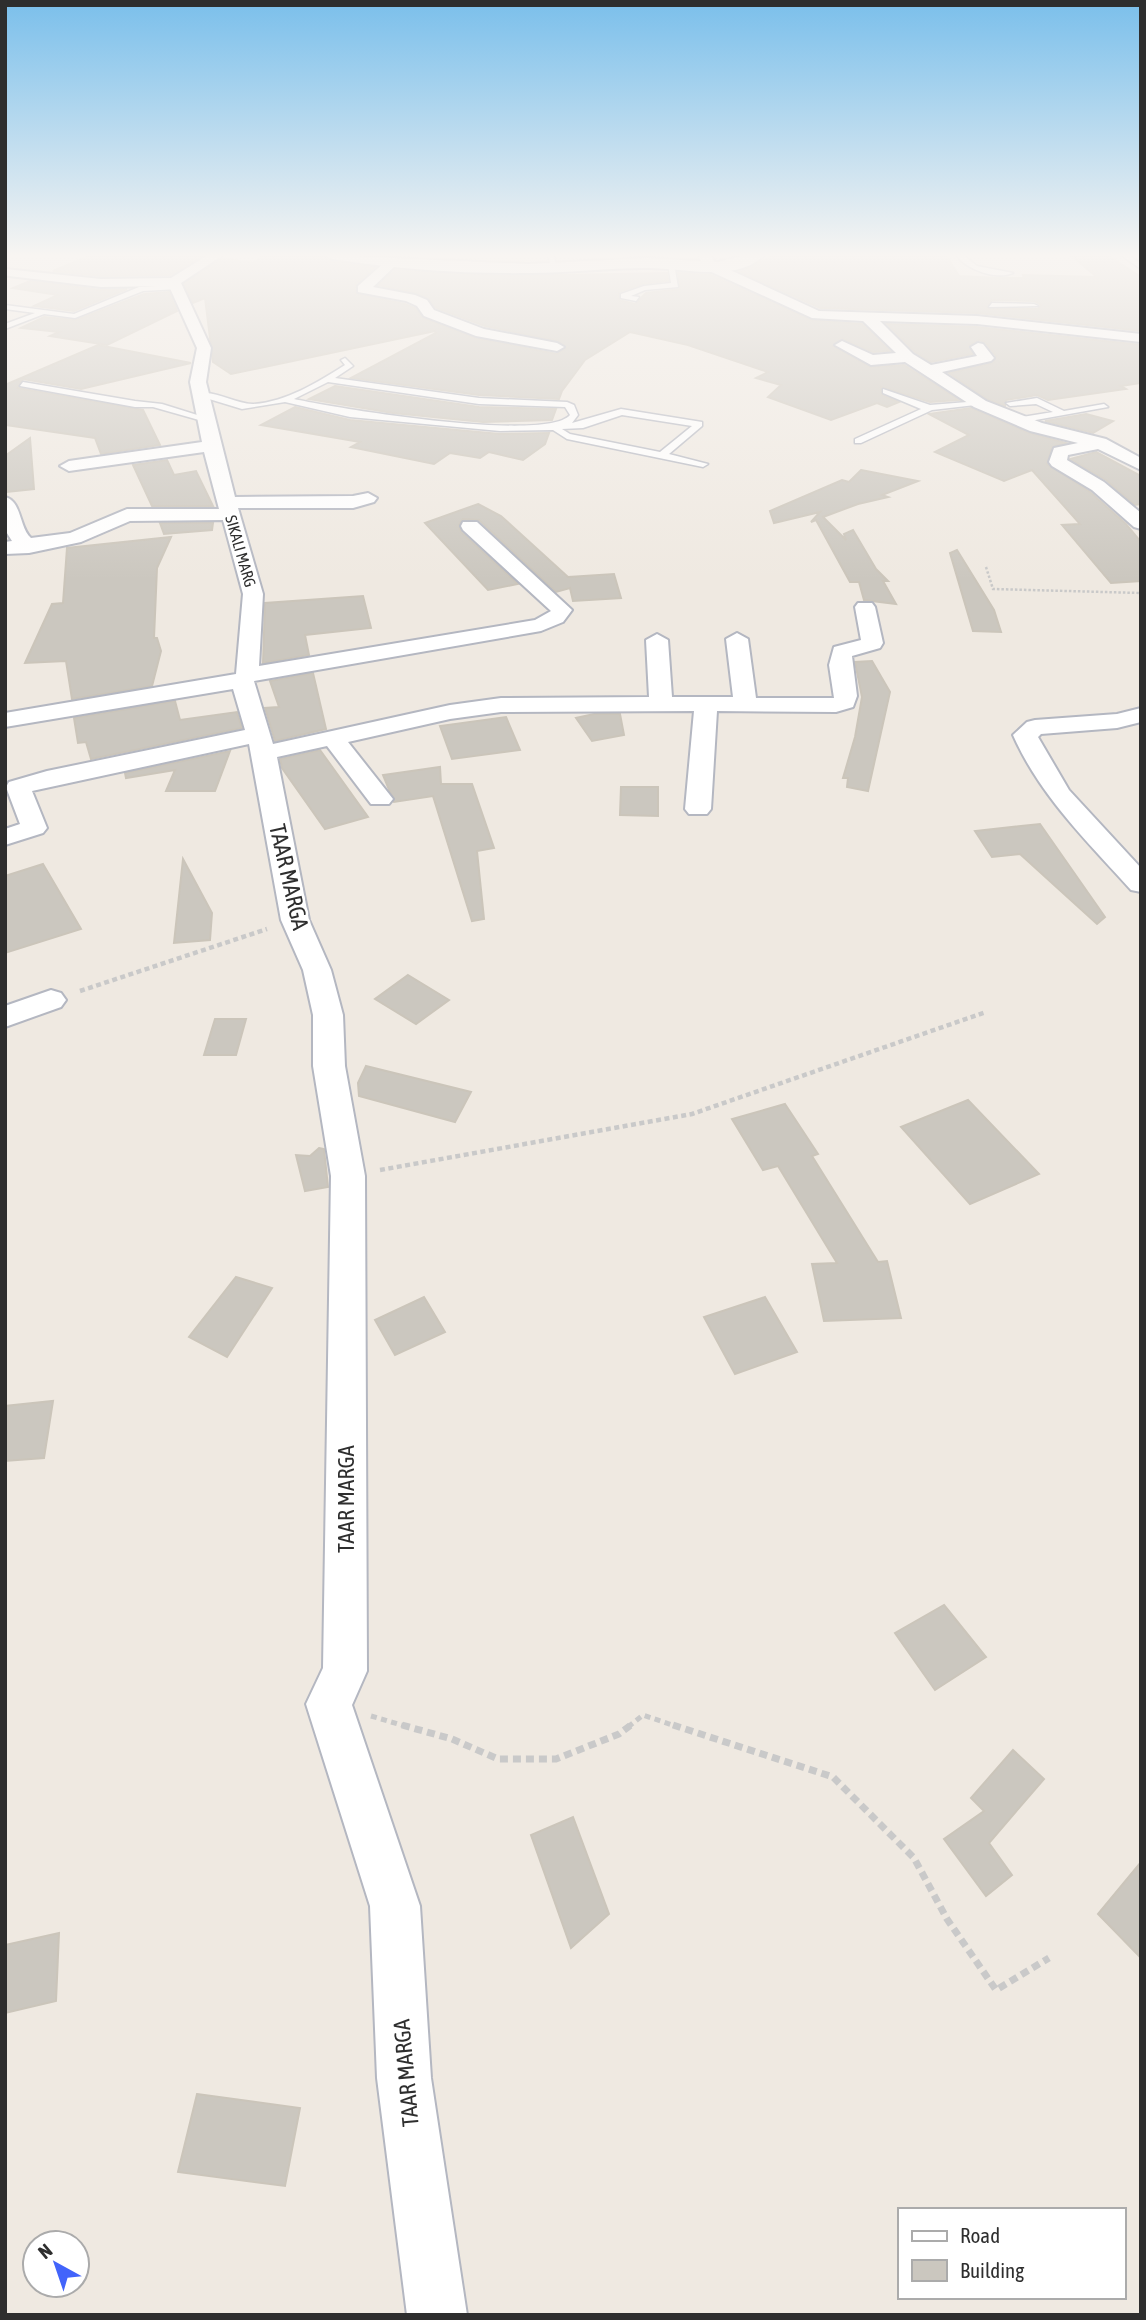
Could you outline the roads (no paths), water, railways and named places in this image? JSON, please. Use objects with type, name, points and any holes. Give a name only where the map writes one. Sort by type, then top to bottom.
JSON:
[{"type":"street","name":"SIKALI MARG","points":[[201,363],[198,382],[211,446],[253,594],[244,678]]},
{"type":"street","points":[[918,363],[980,404],[1019,420],[1100,443],[1141,465]]},
{"type":"street","points":[[929,370],[964,363]]},
{"type":"street","points":[[1100,443],[1060,452],[1058,462],[1098,486],[1141,523]]},
{"type":"street","points":[[69,467],[211,446]]},
{"type":"street","points":[[5,548],[29,547],[74,538],[127,515],[354,502],[368,498]]},
{"type":"street","points":[[5,502],[17,536],[29,547]]},
{"type":"street","points":[[5,720],[426,647],[541,625],[556,618],[562,610],[470,526]]},
{"type":"street","points":[[5,837],[34,828],[18,787],[47,778],[261,744],[333,738],[450,712],[501,705],[836,705],[845,702],[846,695],[838,660],[842,652],[872,643],[865,607]]},
{"type":"street","points":[[737,639],[746,706]]},
{"type":"street","points":[[657,640],[661,704]]},
{"type":"street","name":"TAAR MARGA","points":[[244,678],[261,744],[295,920],[317,970],[328,1015],[329,1066],[348,1176],[345,1671],[330,1704],[395,1906],[404,2078],[437,2315]]},
{"type":"street","points":[[698,809],[706,705]]},
{"type":"street","points":[[1141,715],[1116,722],[1035,727],[1025,735],[1033,756],[1069,804],[1141,884]]},
{"type":"street","points":[[333,738],[380,799]]},
{"type":"street","points":[[5,1017],[51,1000]]},
{"type":"lane","points":[[200,395],[213,395],[225,402],[250,407],[282,399],[326,379],[349,366],[347,363]]},
{"type":"lane","points":[[326,379],[479,401],[571,407],[573,415],[568,422],[555,427]]},
{"type":"lane","points":[[23,384],[135,404],[152,402],[184,416],[206,419]]},
{"type":"lane","points":[[886,391],[915,405],[930,408],[980,404]]},
{"type":"lane","points":[[282,399],[350,414],[500,428],[583,425],[621,412],[699,424],[662,455]]},
{"type":"lane","points":[[1010,403],[1037,401],[1062,413]]},
{"type":"lane","points":[[1019,420],[1104,407]]},
{"type":"lane","points":[[858,441],[930,408]]},
{"type":"lane","points":[[555,427],[567,436],[703,464]]}]
